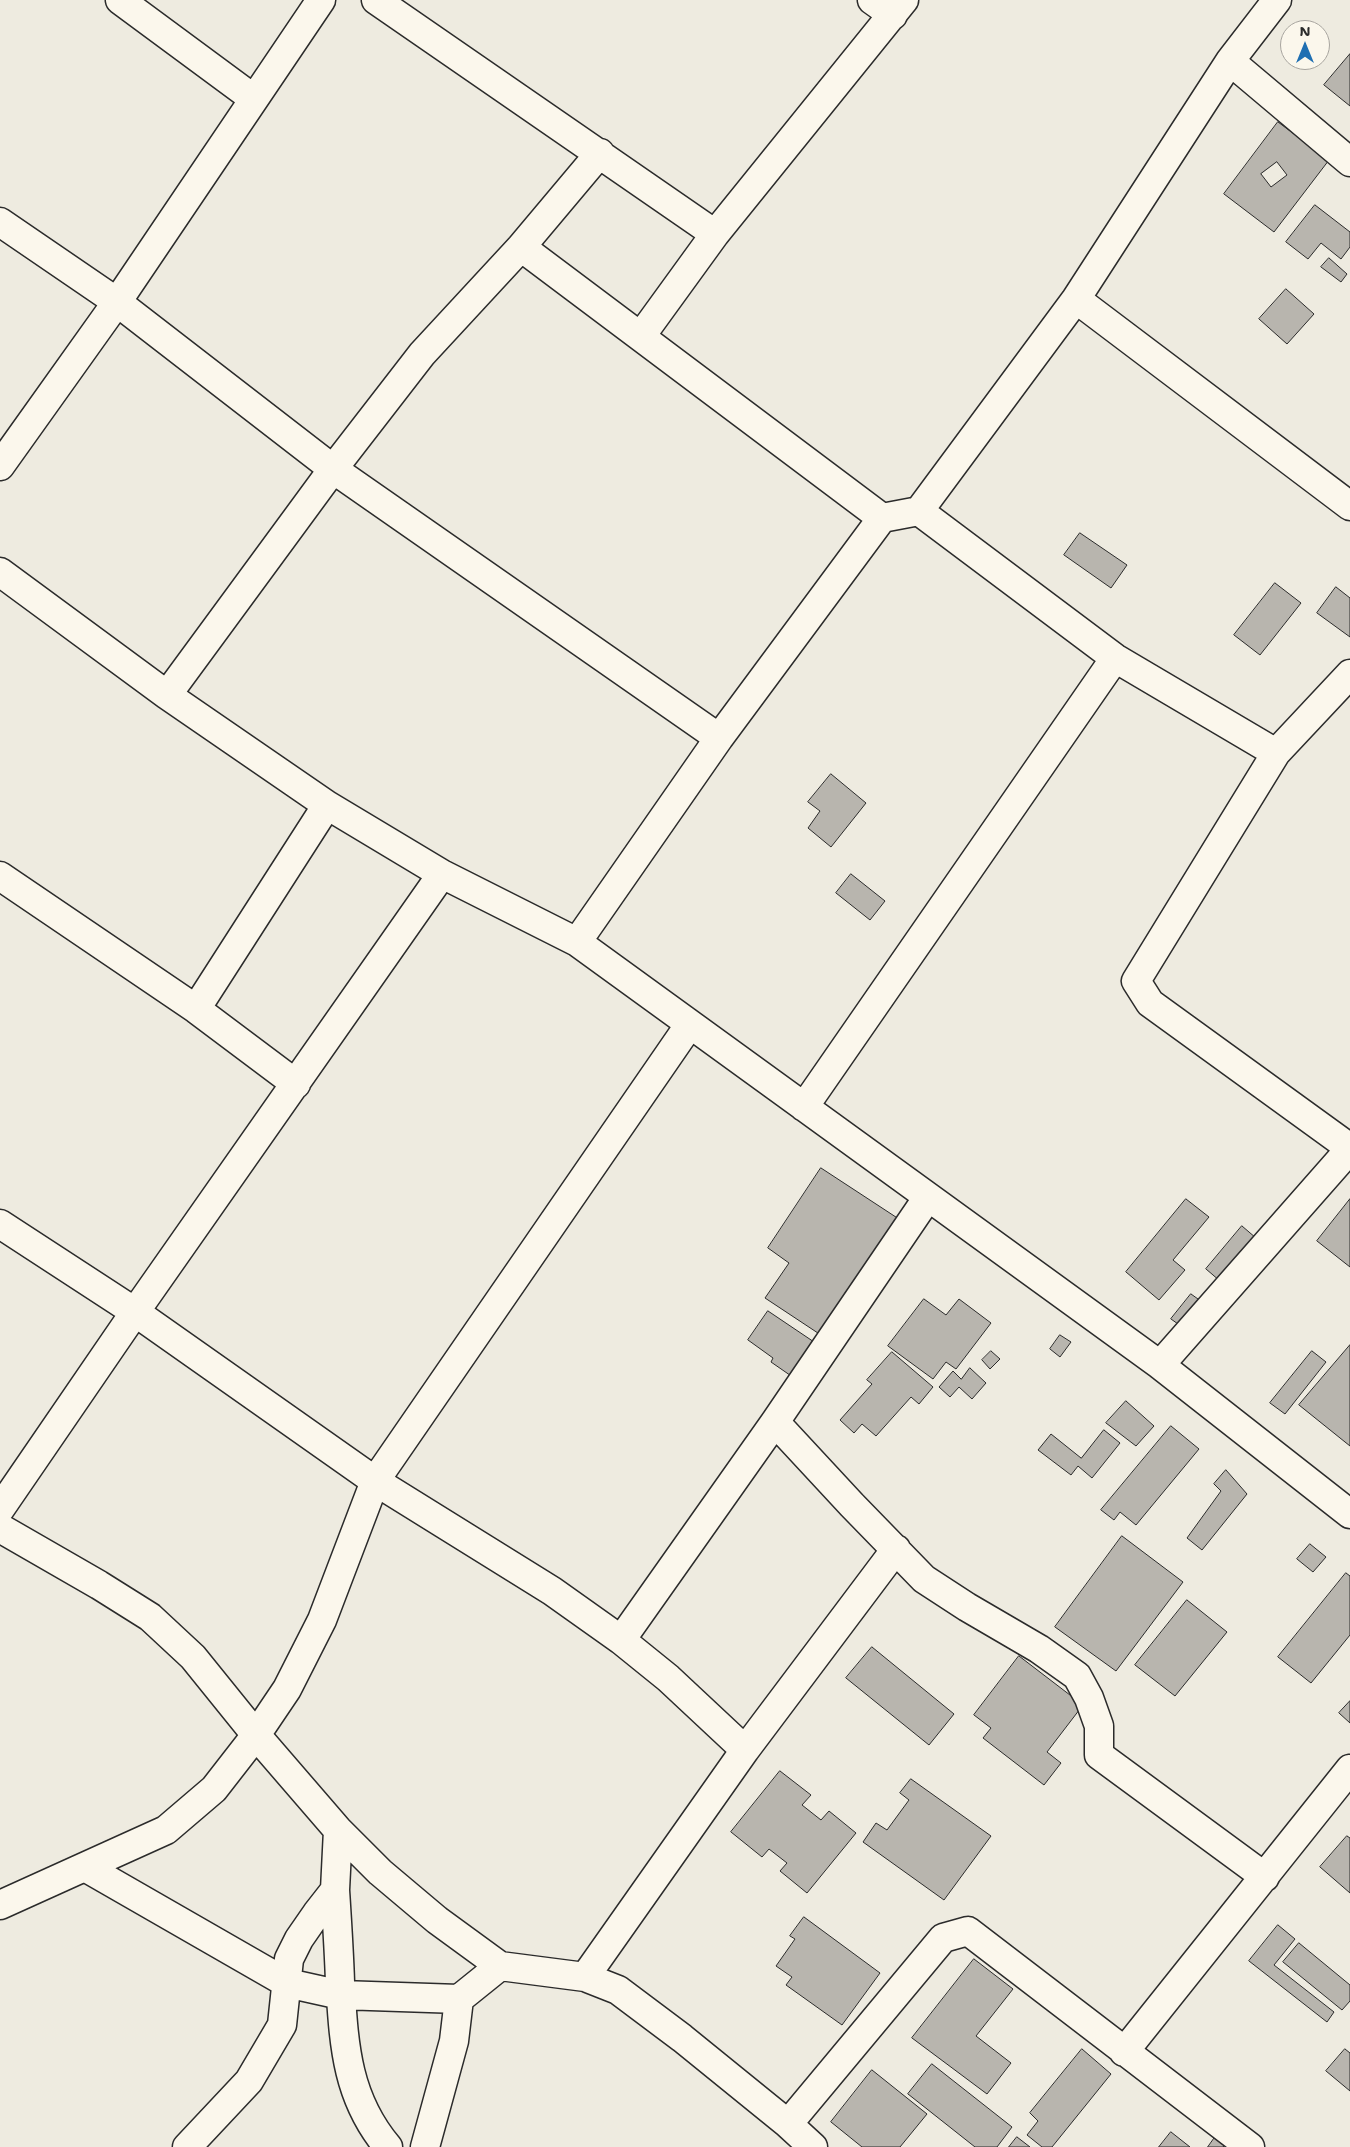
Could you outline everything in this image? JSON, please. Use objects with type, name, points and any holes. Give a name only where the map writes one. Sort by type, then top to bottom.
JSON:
[{"type":"street","points":[[120,0],[254,99]]},
{"type":"street","points":[[0,466],[117,302],[321,0]]},
{"type":"street","points":[[376,0],[715,234]]},
{"type":"street","points":[[577,942],[719,738],[882,518],[919,510],[1076,299],[1230,61],[1277,0]]},
{"type":"street","points":[[641,336],[715,234],[889,5]]},
{"type":"street","points":[[1230,61],[1350,162]]},
{"type":"street","points":[[167,695],[333,469],[422,354],[521,246],[600,153]]},
{"type":"street","points":[[0,222],[117,302],[333,469],[719,738]]},
{"type":"street","points":[[521,246],[882,518]]},
{"type":"street","points":[[1076,299],[1350,506]]},
{"type":"street","points":[[919,510],[1115,658],[1276,753]]},
{"type":"street","points":[[3,578],[167,695],[327,805],[442,874],[577,942],[1160,1365],[1350,1514]]},
{"type":"street","points":[[804,1106],[1115,658]]},
{"type":"street","points":[[1160,1365],[1350,1148],[1150,1003],[1136,981],[1276,753],[1350,674]]},
{"type":"street","points":[[196,1008],[327,805]]},
{"type":"street","points":[[0,1509],[135,1312],[442,874]]},
{"type":"street","points":[[0,876],[196,1008],[296,1084]]},
{"type":"street","points":[[0,1904],[166,1830],[214,1789],[256,1735],[287,1689],[322,1620],[375,1481],[690,1024]]},
{"type":"street","points":[[621,1640],[775,1422],[928,1197]]},
{"type":"street","points":[[0,1224],[135,1312],[375,1481],[552,1591],[621,1640],[705,1712],[745,1750]]},
{"type":"street","points":[[775,1422],[924,1579],[967,1607],[1039,1648],[1077,1676],[1089,1698],[1099,1726],[1099,1755],[1265,1877]]},
{"type":"street","points":[[0,1528],[99,1585],[150,1618],[193,1657],[256,1735],[338,1830],[380,1872],[437,1920],[500,1966],[585,1977],[618,1990],[682,2038],[788,2124],[813,2147]]},
{"type":"street","points":[[585,1977],[745,1750],[896,1549]]},
{"type":"street","points":[[1124,2052],[1350,1769]]},
{"type":"street","points":[[338,1830],[335,1890],[342,2031],[352,2079],[373,2129],[388,2147]]},
{"type":"street","points":[[85,1867],[287,1984],[341,1995],[459,1999],[500,1966]]},
{"type":"street","points":[[187,2147],[249,2082],[282,2025],[288,1959],[317,1912],[335,1890]]},
{"type":"street","points":[[788,2124],[943,1938],[968,1931],[1250,2147]]},
{"type":"street","points":[[426,2147],[454,2041],[459,1999]]},
{"type":"building","points":[[1350,54],[1350,106],[1324,85]]},
{"type":"building","points":[[1278,122],[1329,160],[1274,232],[1224,194]]},
{"type":"building","points":[[1277,162],[1287,175],[1271,187],[1261,174]]},
{"type":"building","points":[[1315,205],[1350,232],[1350,247],[1341,259],[1321,243],[1308,259],[1286,242]]},
{"type":"building","points":[[1329,258],[1347,274],[1341,282],[1321,267]]},
{"type":"building","points":[[1286,289],[1314,314],[1287,344],[1259,319]]},
{"type":"building","points":[[1080,533],[1127,565],[1111,588],[1064,555]]},
{"type":"building","points":[[1275,583],[1301,603],[1260,655],[1234,635]]},
{"type":"building","points":[[1336,587],[1350,598],[1350,637],[1317,613]]},
{"type":"building","points":[[831,774],[866,803],[831,847],[808,828],[820,811],[808,802]]},
{"type":"building","points":[[851,874],[885,901],[870,920],[836,893]]},
{"type":"building","points":[[821,1168],[905,1223],[836,1345],[765,1298],[789,1263],[768,1248]]},
{"type":"building","points":[[1186,1199],[1209,1217],[1173,1260],[1185,1270],[1159,1300],[1126,1272]]},
{"type":"building","points":[[1350,1199],[1350,1267],[1317,1241]]},
{"type":"building","points":[[1242,1226],[1256,1238],[1220,1281],[1206,1269]]},
{"type":"building","points":[[1191,1294],[1205,1304],[1185,1329],[1171,1319]]},
{"type":"building","points":[[924,1299],[946,1315],[959,1299],[991,1323],[956,1369],[946,1362],[933,1379],[888,1346]]},
{"type":"building","points":[[768,1311],[820,1346],[797,1380],[771,1362],[773,1358],[748,1340]]},
{"type":"building","points":[[1060,1335],[1071,1342],[1060,1357],[1050,1349]]},
{"type":"building","points":[[1350,1345],[1350,1446],[1299,1405]]},
{"type":"building","points":[[991,1351],[1000,1359],[990,1369],[982,1360]]},
{"type":"building","points":[[1312,1351],[1326,1362],[1285,1414],[1270,1403]]},
{"type":"building","points":[[892,1352],[933,1387],[919,1404],[911,1397],[876,1436],[862,1424],[854,1433],[840,1420],[872,1384],[867,1380]]},
{"type":"building","points":[[970,1368],[986,1383],[972,1399],[959,1387],[950,1397],[939,1387],[953,1371],[961,1379]]},
{"type":"building","points":[[1126,1401],[1154,1426],[1136,1446],[1106,1423]]},
{"type":"building","points":[[1171,1426],[1199,1449],[1136,1525],[1120,1512],[1114,1520],[1101,1510]]},
{"type":"building","points":[[1104,1430],[1120,1443],[1092,1478],[1078,1466],[1071,1475],[1038,1450],[1051,1434],[1081,1458]]},
{"type":"building","points":[[1226,1470],[1247,1494],[1202,1550],[1187,1538],[1221,1491],[1214,1484]]},
{"type":"building","points":[[1122,1536],[1183,1582],[1116,1671],[1055,1627]]},
{"type":"building","points":[[1310,1544],[1326,1557],[1313,1572],[1297,1559]]},
{"type":"building","points":[[1346,1573],[1350,1576],[1350,1635],[1311,1683],[1278,1657]]},
{"type":"building","points":[[1187,1600],[1227,1632],[1175,1696],[1135,1665]]},
{"type":"building","points":[[872,1647],[954,1714],[929,1745],[846,1678]]},
{"type":"building","points":[[1019,1656],[1083,1705],[1047,1752],[1061,1763],[1044,1785],[983,1738],[991,1728],[974,1715]]},
{"type":"building","points":[[1350,1701],[1350,1723],[1339,1713]]},
{"type":"building","points":[[780,1771],[811,1795],[802,1805],[821,1820],[829,1811],[856,1833],[807,1893],[780,1871],[787,1863],[769,1849],[762,1857],[731,1832]]},
{"type":"building","points":[[911,1779],[991,1836],[944,1900],[863,1842],[876,1823],[887,1830],[909,1800],[900,1793]]},
{"type":"building","points":[[1347,1836],[1350,1838],[1350,1893],[1320,1867]]},
{"type":"building","points":[[804,1917],[880,1973],[842,2025],[786,1985],[792,1977],[776,1966],[795,1939],[790,1936]]},
{"type":"building","points":[[1278,1925],[1295,1939],[1274,1965],[1334,2012],[1327,2022],[1249,1961]]},
{"type":"building","points":[[1299,1943],[1350,1985],[1350,2001],[1342,2010],[1283,1962]]},
{"type":"building","points":[[974,1959],[1013,1989],[976,2036],[1011,2063],[987,2094],[912,2038]]},
{"type":"building","points":[[1082,2049],[1111,2074],[1052,2147],[1042,2147],[1027,2135],[1038,2121],[1030,2113]]},
{"type":"building","points":[[1345,2049],[1350,2053],[1350,2091],[1326,2071]]},
{"type":"building","points":[[932,2064],[1012,2127],[997,2147],[975,2147],[908,2094]]},
{"type":"building","points":[[872,2070],[927,2114],[900,2147],[862,2147],[831,2122]]},
{"type":"building","points":[[1171,2132],[1190,2147],[1159,2147]]},
{"type":"building","points":[[1218,2133],[1229,2140],[1223,2147],[1208,2147]]},
{"type":"building","points":[[1017,2137],[1030,2147],[1009,2147]]}]
